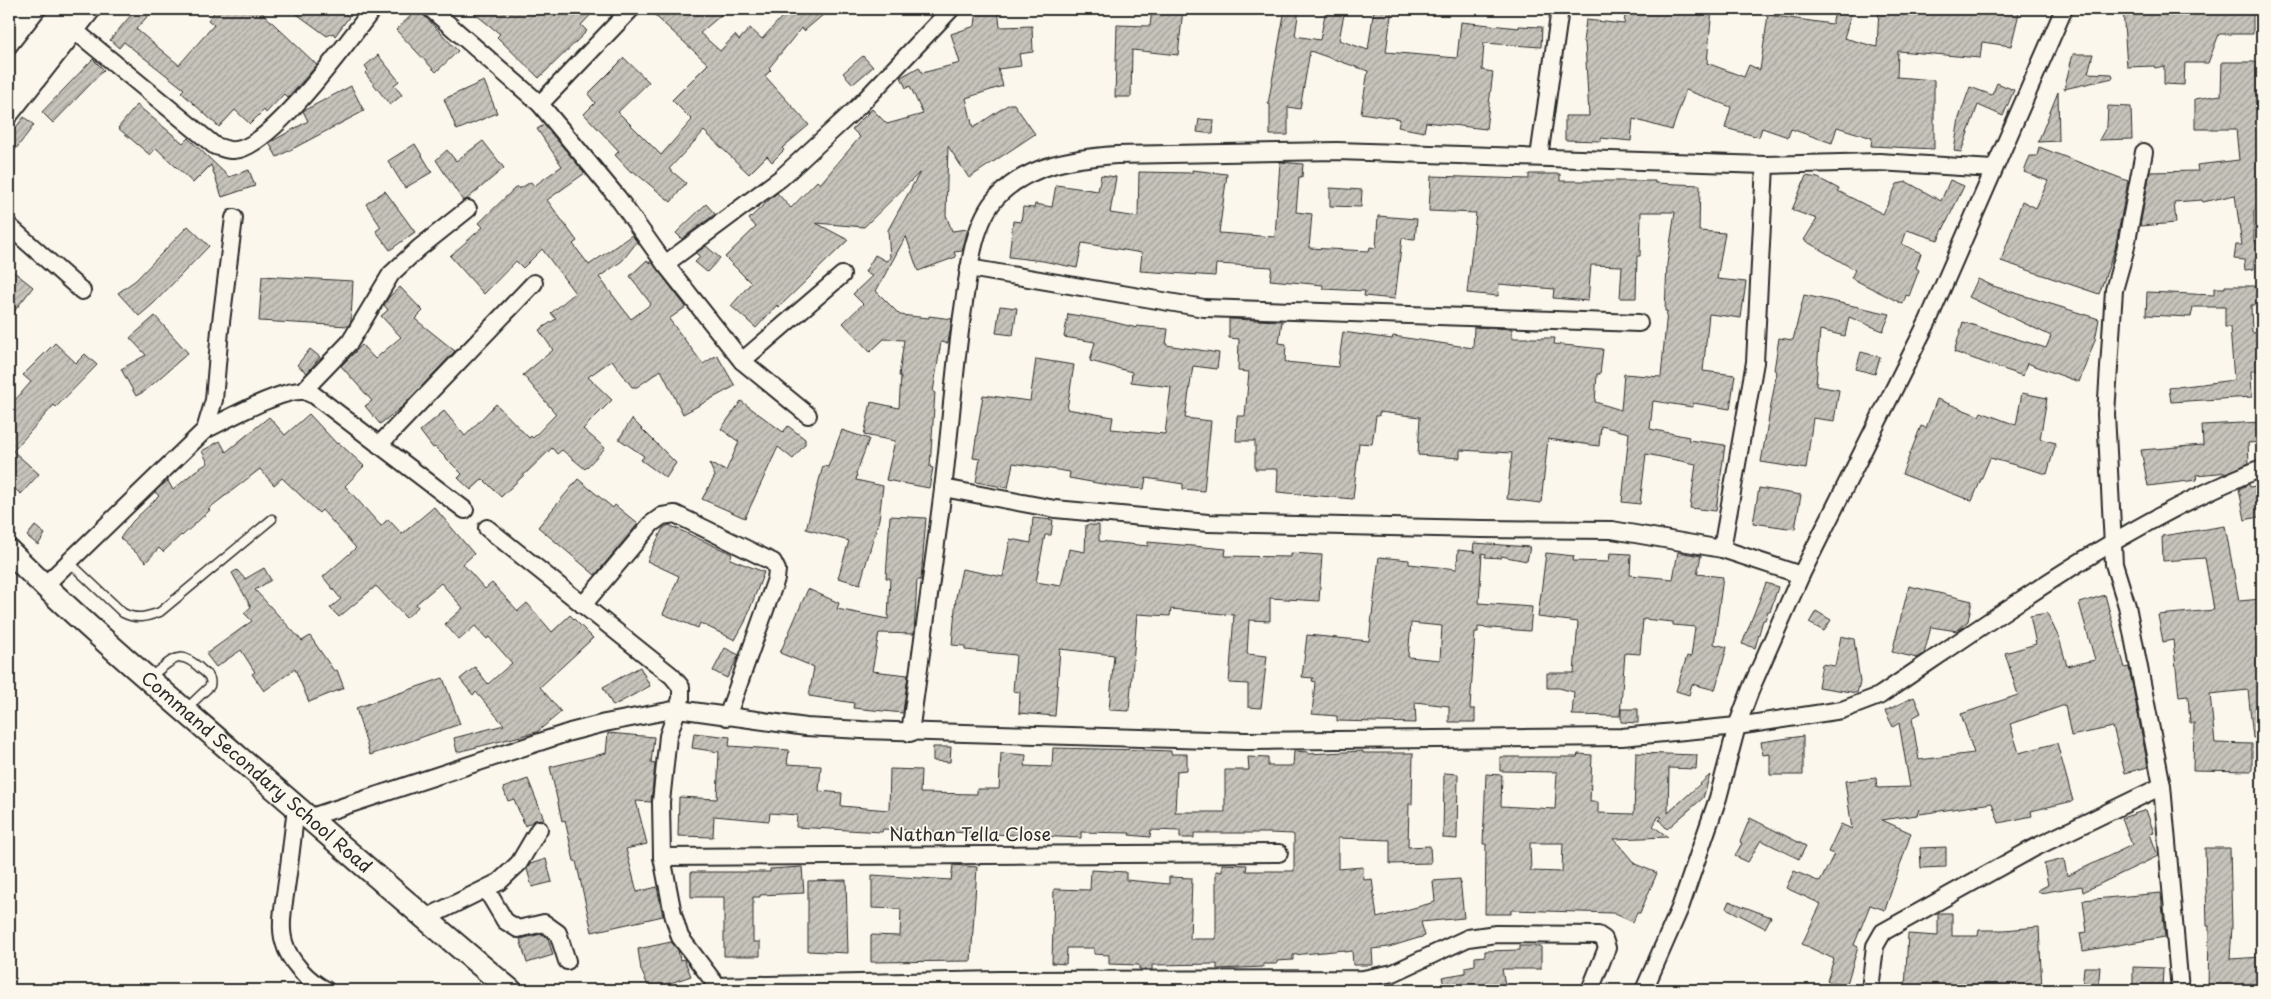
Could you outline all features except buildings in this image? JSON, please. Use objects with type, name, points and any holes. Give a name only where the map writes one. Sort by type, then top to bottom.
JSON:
[{"type":"main road","points":[[9,79],[64,9]]},
{"type":"main road","points":[[9,111],[89,9]]},
{"type":"main road","name":"Command Secondary School Road","points":[[9,550],[44,586],[148,679],[424,919],[510,990]]},
{"type":"street","points":[[73,29],[215,146],[235,151],[252,144],[296,107],[373,9]]},
{"type":"street","points":[[431,9],[540,104],[618,198],[665,264],[742,361],[808,415]]},
{"type":"street","points":[[540,104],[631,9]]},
{"type":"street","points":[[665,264],[781,178],[859,106],[951,9]]},
{"type":"street","points":[[1539,157],[1560,9]]},
{"type":"street","points":[[1644,990],[1680,908],[1718,798],[1737,726],[1752,686],[1801,575],[1928,320],[2064,9]]},
{"type":"street","points":[[910,733],[943,488],[954,377],[969,268],[981,221],[997,198],[1017,181],[1039,169],[1080,158],[1116,155],[1278,151],[1766,165],[1879,162],[1993,170]]},
{"type":"street","points":[[2144,152],[2125,251],[2114,290],[2106,414],[2114,564],[2126,606],[2162,786],[2180,990]]},
{"type":"street","points":[[1722,549],[1755,362],[1766,165]]},
{"type":"street","points":[[303,391],[350,342],[391,274],[408,257],[468,209]]},
{"type":"street","points":[[205,430],[214,400],[220,330],[234,218]]},
{"type":"street","points":[[9,226],[82,291]]},
{"type":"street","points":[[969,268],[1204,308],[1639,323]]},
{"type":"street","points":[[742,361],[842,275]]},
{"type":"street","points":[[379,445],[534,283]]},
{"type":"street","points":[[44,586],[205,430],[255,405],[290,393],[303,391],[314,395],[466,510]]},
{"type":"street","points":[[326,990],[317,986],[305,975],[291,958],[284,941],[284,902],[302,813],[570,732],[604,723],[678,709],[806,727],[910,733],[1285,740],[1622,737],[1737,726],[1842,710],[1879,696],[2113,542],[2219,485],[2262,468]]},
{"type":"street","points":[[943,488],[1055,509],[1208,523],[1612,530],[1722,549],[1801,575]]},
{"type":"street","points":[[583,605],[650,524],[662,516],[675,514],[773,562],[777,570],[776,579],[727,717]]},
{"type":"street","points":[[487,528],[672,676],[681,687],[681,699],[672,723],[667,746],[661,802],[662,858],[673,914],[680,937],[717,988],[1009,980],[1363,979],[1393,973],[1468,938],[1496,934],[1598,935],[1604,939],[1607,948],[1590,990]]},
{"type":"street","points":[[1870,990],[1875,946],[1883,932],[2034,848],[2162,786]]},
{"type":"street","points":[[424,919],[499,882],[519,863],[539,829]]},
{"type":"street","name":"Nathan Tella Close","points":[[662,858],[1279,853]]},
{"type":"street","points":[[486,889],[505,921],[518,929],[544,923],[558,933],[567,961]]},
{"type":"lane","points":[[68,561],[124,613],[133,618],[146,617],[160,612],[272,519]]},
{"type":"lane","points":[[148,679],[178,658],[189,658],[210,677],[211,682],[210,686],[184,710]]}]
